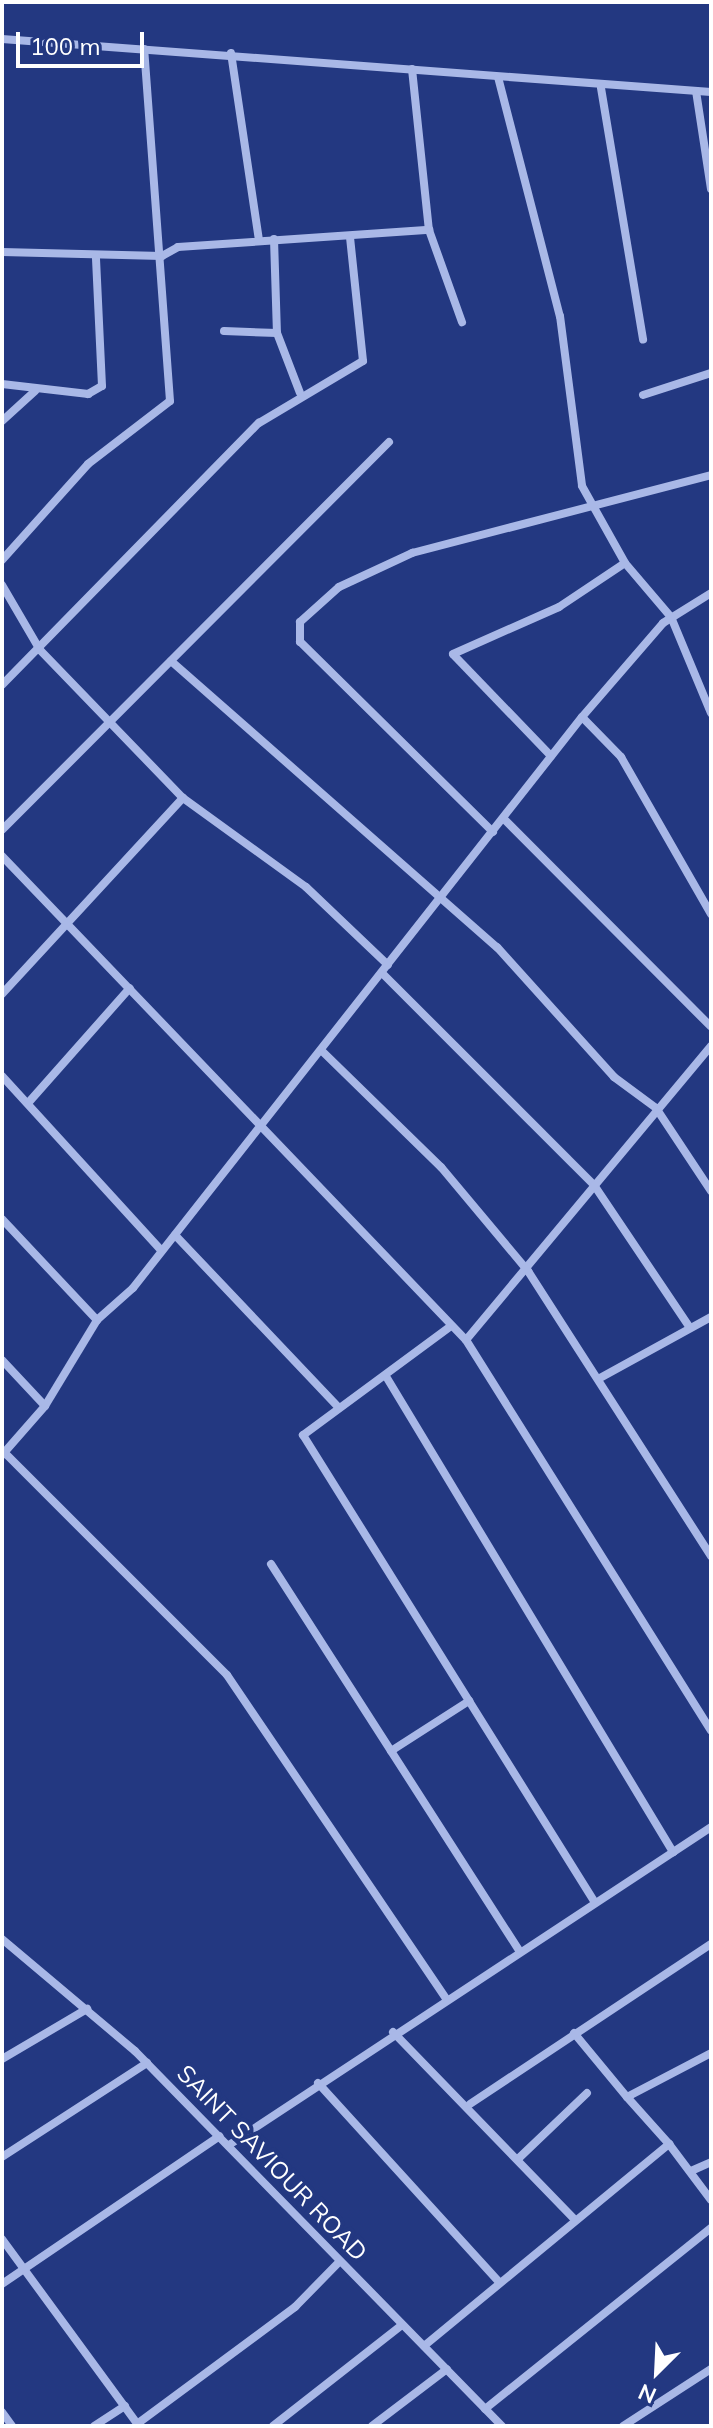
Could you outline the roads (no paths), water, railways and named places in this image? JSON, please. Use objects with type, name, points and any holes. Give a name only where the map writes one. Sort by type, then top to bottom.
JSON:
[{"type":"street","points":[[2,39],[231,53],[601,88],[711,92]]},
{"type":"street","points":[[2,560],[88,464],[170,401],[162,256],[144,49]]},
{"type":"street","points":[[231,53],[259,240]]},
{"type":"street","points":[[412,69],[429,230],[462,322]]},
{"type":"street","points":[[498,77],[560,316],[589,508],[625,563],[671,617],[711,713]]},
{"type":"street","points":[[601,88],[643,340]]},
{"type":"street","points":[[696,91],[711,189]]},
{"type":"street","points":[[2,252],[96,257],[162,256],[178,247],[429,230]]},
{"type":"street","points":[[2,685],[40,650],[259,423],[300,393],[363,361],[350,237]]},
{"type":"street","points":[[274,239],[277,333],[300,393]]},
{"type":"street","points":[[2,384],[35,391],[88,394],[102,386],[96,257]]},
{"type":"street","points":[[224,331],[277,333]]},
{"type":"street","points":[[643,395],[711,373]]},
{"type":"street","points":[[2,421],[35,391]]},
{"type":"street","points":[[2,830],[389,442]]},
{"type":"street","points":[[493,832],[295,632],[339,587],[374,568],[513,522],[589,508],[711,475]]},
{"type":"street","points":[[551,756],[453,654],[559,607],[625,563]]},
{"type":"street","points":[[2,585],[40,650],[183,798],[306,887],[388,965]]},
{"type":"street","points":[[446,1998],[227,1675],[3,1454],[45,1406],[97,1320],[133,1288],[383,974],[582,717],[671,617],[711,593]]},
{"type":"street","points":[[171,661],[497,947],[614,1077],[656,1108],[711,1191]]},
{"type":"street","points":[[582,717],[621,757],[711,914]]},
{"type":"street","points":[[2,994],[69,925],[183,798]]},
{"type":"street","points":[[504,819],[711,1027]]},
{"type":"street","points":[[2,856],[466,1340],[711,1730]]},
{"type":"street","points":[[383,974],[594,1185],[690,1328]]},
{"type":"street","points":[[29,1102],[130,988]]},
{"type":"street","points":[[466,1340],[528,1271],[656,1108],[711,1046]]},
{"type":"street","points":[[321,1050],[441,1167],[528,1271],[600,1378],[711,1556]]},
{"type":"street","points":[[2,1076],[161,1250]]},
{"type":"street","points":[[2,1219],[97,1320]]},
{"type":"street","points":[[175,1235],[337,1406]]},
{"type":"street","points":[[600,1378],[711,1317]]},
{"type":"street","points":[[451,1326],[387,1378],[337,1406],[303,1435],[594,1901]]},
{"type":"street","points":[[2,1360],[45,1406]]},
{"type":"street","points":[[387,1378],[673,1852]]},
{"type":"street","points":[[271,1564],[519,1950]]},
{"type":"street","points":[[391,1751],[469,1701]]},
{"type":"street","points":[[229,2145],[393,2032],[711,1827]]},
{"type":"street","name":"SAINT SAVIOUR ROAD","points":[[2,1939],[147,2063],[502,2426]]},
{"type":"street","points":[[470,2104],[711,1944]]},
{"type":"street","points":[[2,1953],[13,1947]]},
{"type":"street","points":[[2,2059],[87,2009]]},
{"type":"street","points":[[393,2032],[470,2104],[574,2219]]},
{"type":"street","points":[[574,2033],[669,2144],[711,2200]]},
{"type":"street","points":[[627,2097],[711,2053]]},
{"type":"street","points":[[2,2157],[147,2063]]},
{"type":"street","points":[[318,2083],[499,2282]]},
{"type":"street","points":[[519,2158],[587,2093]]},
{"type":"street","points":[[2,2284],[220,2136]]},
{"type":"street","points":[[424,2346],[574,2219],[669,2144]]},
{"type":"street","points":[[691,2171],[711,2162]]},
{"type":"street","points":[[485,2409],[711,2228]]},
{"type":"street","points":[[2,2239],[138,2425],[295,2307],[340,2261]]},
{"type":"street","points":[[273,2426],[402,2325]]},
{"type":"street","points":[[372,2426],[447,2369]]},
{"type":"street","points":[[623,2426],[711,2369]]},
{"type":"street","points":[[94,2426],[125,2406]]},
{"type":"street","points":[[2,2412],[12,2426]]}]
